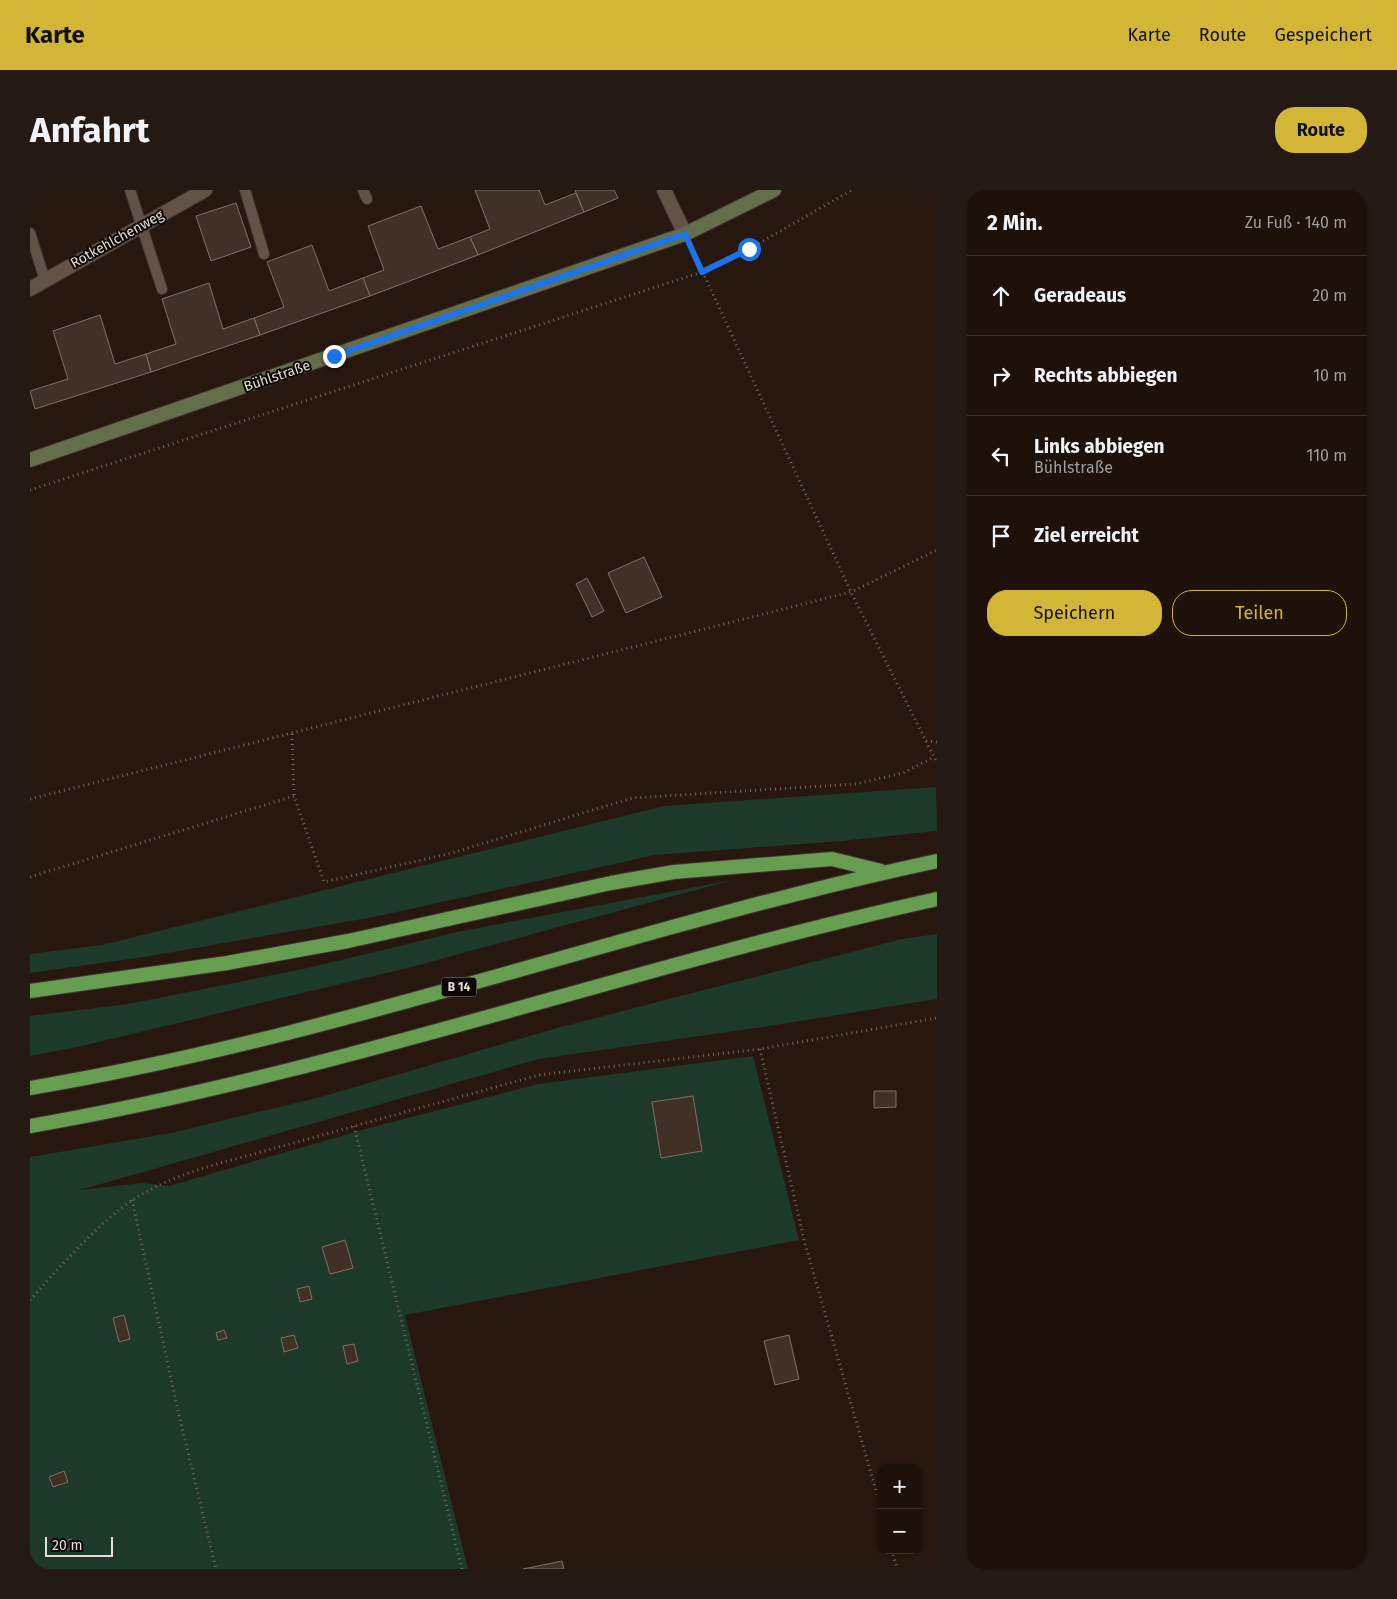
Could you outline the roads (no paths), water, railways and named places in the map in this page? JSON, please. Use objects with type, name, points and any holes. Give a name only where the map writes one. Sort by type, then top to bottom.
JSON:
[{"type":"highway","points":[[30,990],[227,963],[348,941],[611,883],[674,872],[832,859],[885,872]]},
{"type":"highway","name":"B 14","points":[[30,1088],[114,1073],[286,1033],[885,872],[937,861]]},
{"type":"highway","points":[[30,1126],[181,1096],[296,1069],[806,930],[937,899]]},
{"type":"main road","name":"Bühlstraße","points":[[30,460],[685,234],[774,190]]},
{"type":"street","name":"Rotkehlchenweg","points":[[30,289],[205,190]]},
{"type":"street","points":[[664,190],[685,234]]},
{"type":"lane","points":[[130,190],[162,289]]},
{"type":"lane","points":[[244,190],[264,254]]},
{"type":"lane","points":[[30,233],[45,280]]}]
